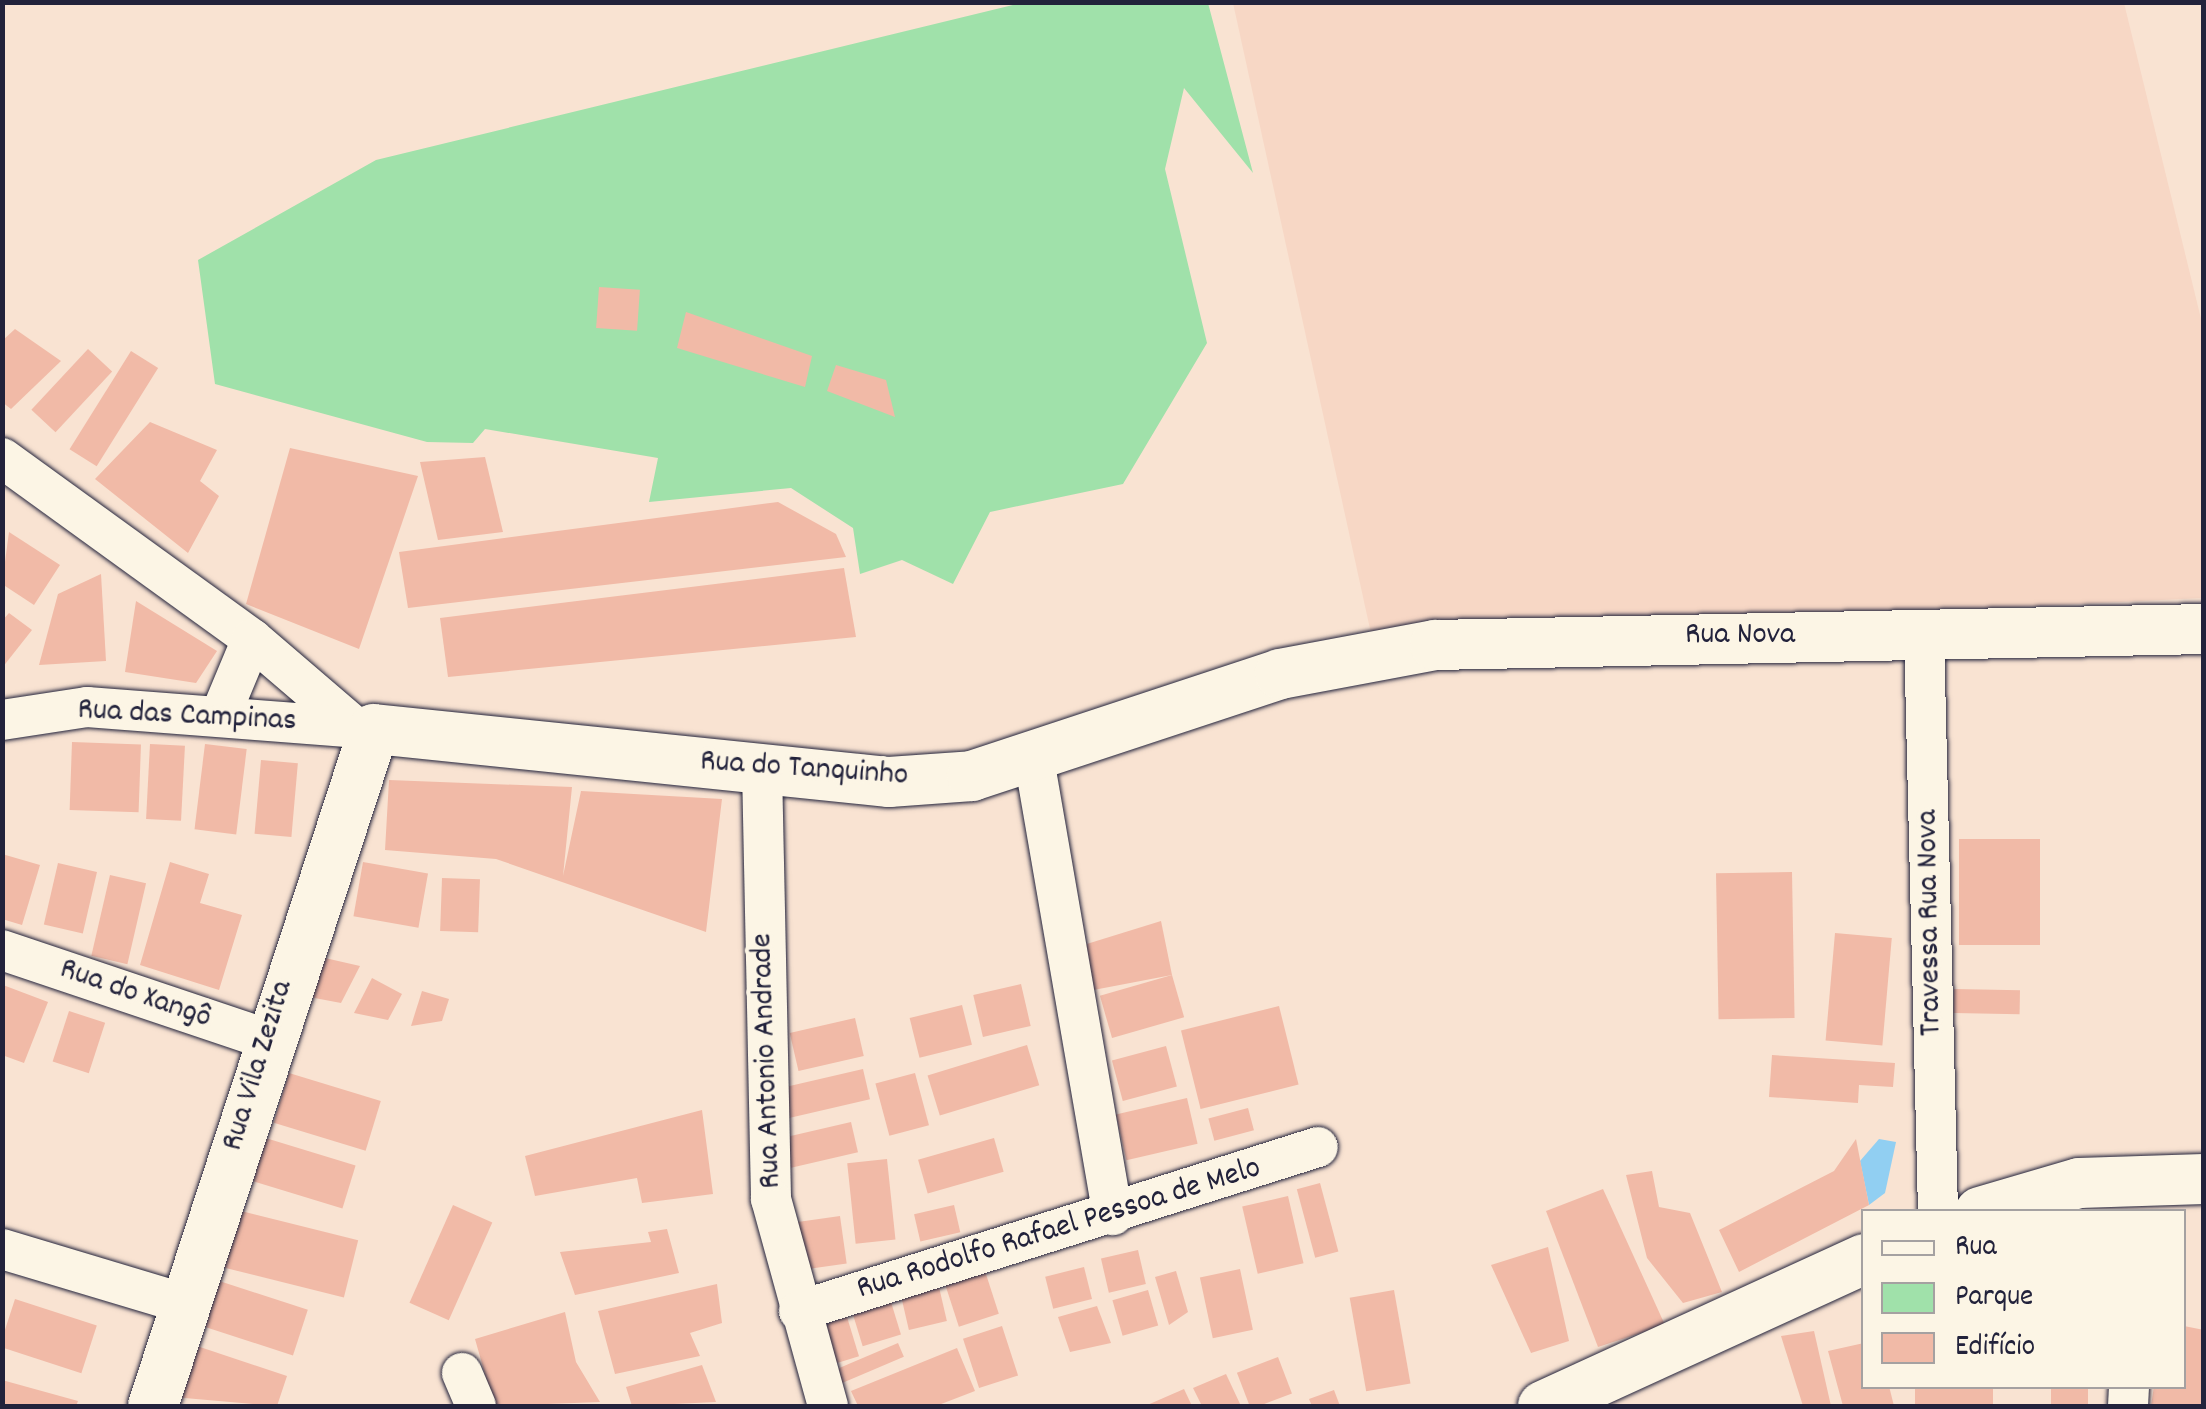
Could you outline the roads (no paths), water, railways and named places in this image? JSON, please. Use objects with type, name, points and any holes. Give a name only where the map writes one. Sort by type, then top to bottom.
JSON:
[{"type":"street","points":[[2,458],[252,639],[365,729]]},
{"type":"street","name":"Rua Nova","points":[[1280,674],[1358,655],[1530,638],[2204,629]]},
{"type":"street","name":"Travessa Rua Nova","points":[[1924,635],[1938,1209]]},
{"type":"street","points":[[220,716],[252,639]]},
{"type":"street","name":"Rua do Tanquinho","points":[[365,729],[888,782],[972,776],[1034,759],[1280,674]]},
{"type":"street","name":"Rua das Campinas","points":[[8,711],[220,716],[365,729]]},
{"type":"street","name":"Rua Vila Zezita","points":[[153,1406],[365,729]]},
{"type":"street","points":[[1034,759],[1113,1215]]},
{"type":"street","name":"Rua Antonio Andrade","points":[[762,768],[763,1089],[771,1198],[828,1406]]},
{"type":"street","name":"Rua do Xangô","points":[[2,950],[267,1040]]},
{"type":"street","name":"Rua Rodolfo Rafael Pessoa de Melo","points":[[799,1311],[1113,1215],[1318,1147]]},
{"type":"street","points":[[1990,1209],[2078,1183],[2134,1195],[2204,1179]]},
{"type":"street","points":[[2,1250],[186,1304]]},
{"type":"street","points":[[1543,1406],[1861,1260]]},
{"type":"water","points":[[1879,1139],[1896,1142],[1885,1193],[1869,1205],[1860,1161]]}]
